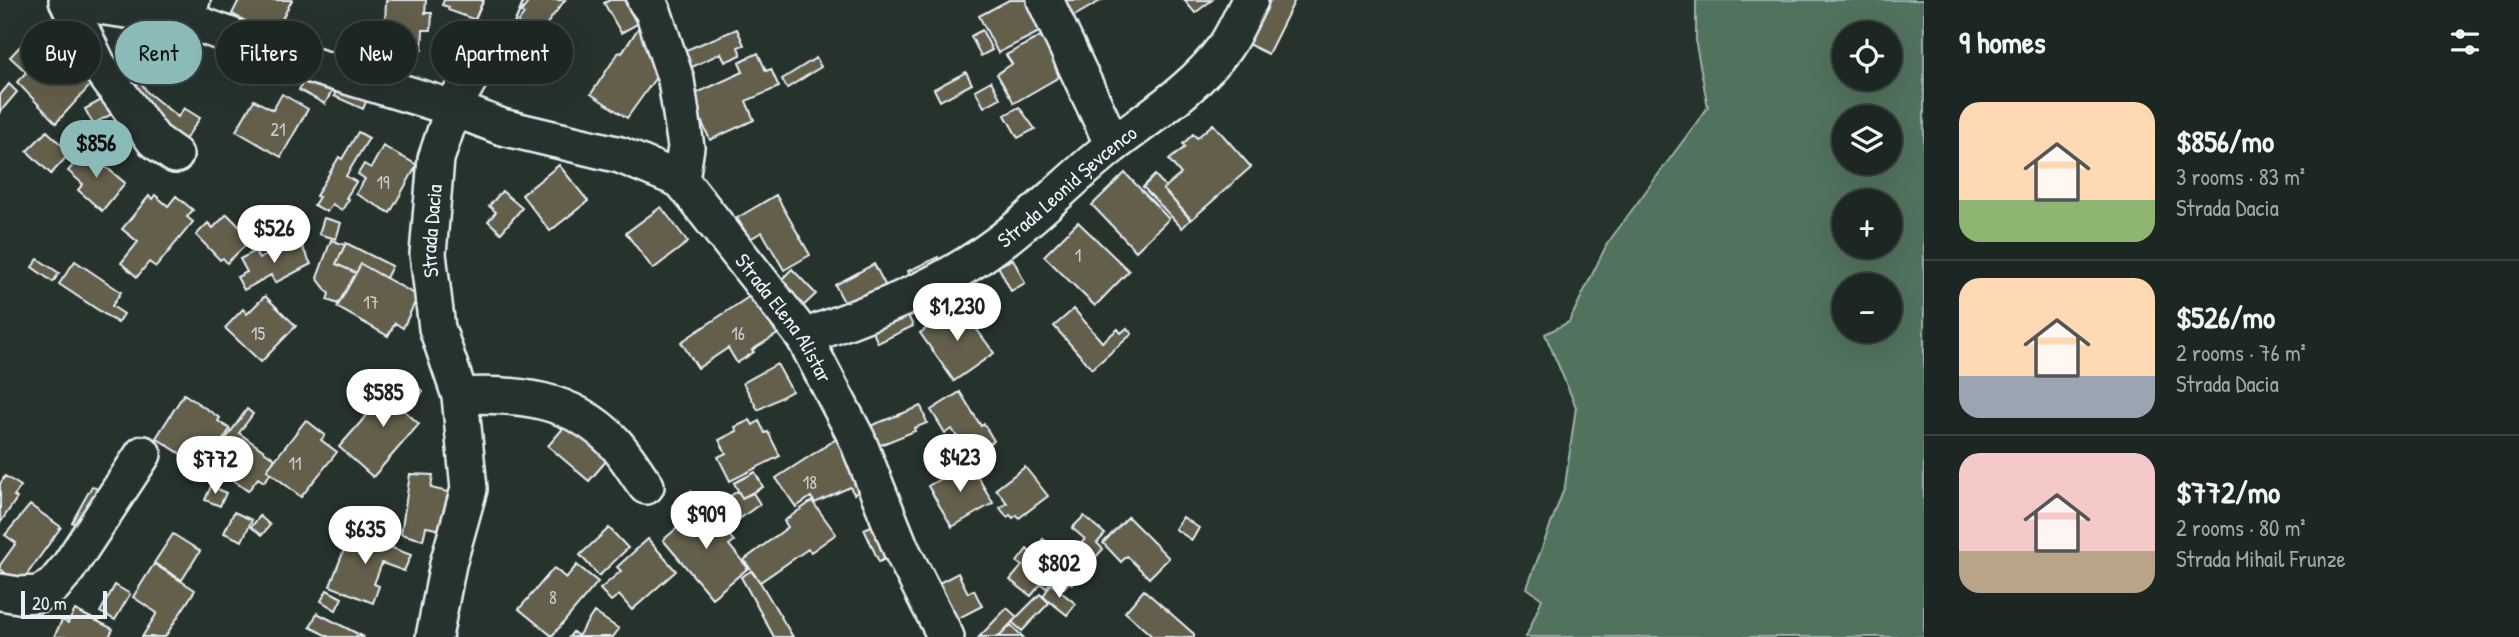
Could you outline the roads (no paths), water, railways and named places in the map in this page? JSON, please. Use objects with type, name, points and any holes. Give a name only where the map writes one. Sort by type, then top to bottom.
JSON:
[{"type":"street","points":[[67,0],[98,65],[154,140],[175,155]]},
{"type":"street","points":[[89,0],[105,7],[187,9],[304,63],[453,108],[502,127],[620,156],[681,180],[687,147],[676,80],[653,11],[645,0]]},
{"type":"street","name":"Strada Dacia","points":[[435,637],[448,564],[469,489],[460,396],[437,328],[428,254],[436,159],[453,108],[471,76],[504,0]]},
{"type":"street","points":[[1045,0],[1113,145]]},
{"type":"street","name":"Strada Leonid Șevcenco","points":[[804,337],[875,311],[951,274],[995,246],[1199,75],[1225,47],[1250,0]]},
{"type":"street","name":"Strada Elena Alistar","points":[[681,180],[804,337],[857,439],[901,549],[946,637]]},
{"type":"street","points":[[460,396],[517,395],[547,401],[580,414],[615,443],[646,486]]},
{"type":"street","points":[[0,592],[39,594],[53,586],[68,568],[143,454]]}]
